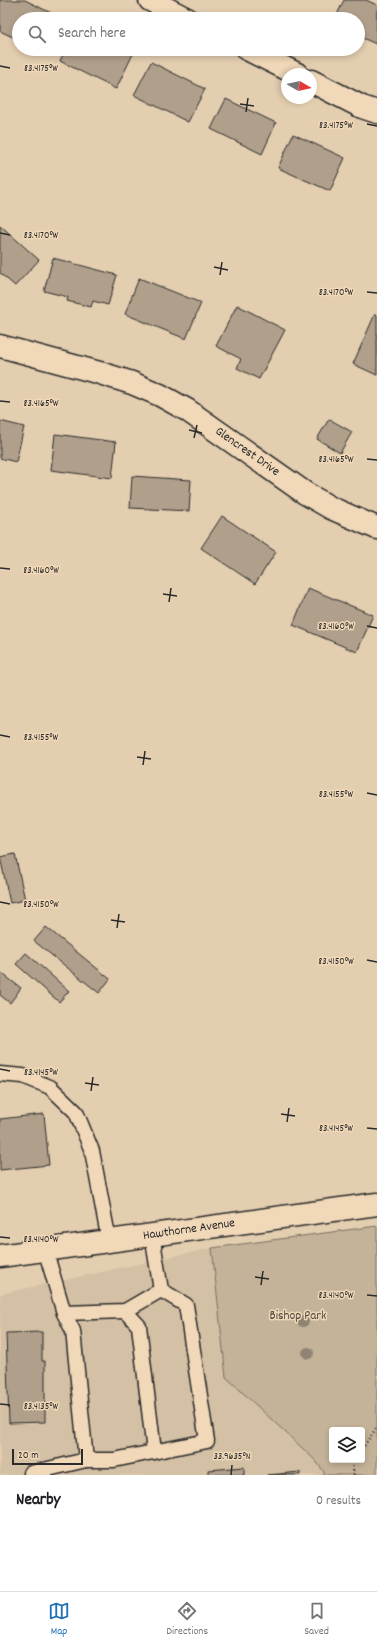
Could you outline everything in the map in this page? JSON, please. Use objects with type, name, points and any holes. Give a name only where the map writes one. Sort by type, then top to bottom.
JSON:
[{"type":"street","points":[[159,2],[175,12]]},
{"type":"street","points":[[261,56],[284,68]]},
{"type":"street","points":[[317,84],[362,107],[377,112]]},
{"type":"street","name":"Glencrest Drive","points":[[0,346],[100,373],[160,395],[187,410],[305,493],[331,508],[377,528]]},
{"type":"street","name":"Hawthorne Avenue","points":[[0,1256],[377,1204]]},
{"type":"lane","points":[[0,1074],[23,1076],[50,1087],[76,1112],[92,1151],[109,1241]]},
{"type":"lane","points":[[31,1475],[30,1473],[86,1460],[114,1460],[207,1441],[186,1305],[162,1290],[152,1235]]},
{"type":"lane","points":[[45,1249],[64,1313],[73,1331],[86,1460]]},
{"type":"lane","points":[[64,1313],[125,1311],[162,1290]]},
{"type":"lane","points":[[125,1311],[139,1326],[154,1452]]},
{"type":"path","points":[[365,1445],[377,1427]]},
{"type":"path","points":[[352,1463],[354,1475]]},
{"type":"shaded area","points":[[212,1248],[226,1377],[315,1460],[324,1472],[324,1475],[0,1475],[0,1294]]},
{"type":"green space","name":"Bishop Park","points":[[377,1226],[377,1475],[324,1475],[324,1472],[315,1460],[226,1377],[212,1248]]},
{"type":"building","points":[[0,0],[25,0],[49,12],[12,12],[12,37],[0,31]]},
{"type":"building","points":[[344,0],[366,0],[377,5],[376,44],[365,39],[365,12],[338,12]]},
{"type":"building","points":[[62,56],[132,56],[116,89],[60,61]]},
{"type":"building","points":[[151,62],[205,89],[188,122],[134,95]]},
{"type":"building","points":[[226,99],[276,123],[262,154],[211,129]]},
{"type":"building","points":[[293,134],[345,158],[330,191],[278,168]]},
{"type":"building","points":[[0,225],[39,260],[15,286],[0,273]]},
{"type":"building","points":[[53,258],[117,275],[108,305],[93,301],[91,307],[67,301],[68,297],[44,291]]},
{"type":"building","points":[[139,278],[201,303],[186,339],[125,314]]},
{"type":"building","points":[[237,305],[285,330],[259,379],[237,368],[241,359],[216,346]]},
{"type":"building","points":[[375,314],[377,315],[377,375],[353,364]]},
{"type":"building","points":[[329,419],[352,432],[340,453],[317,439]]},
{"type":"building","points":[[0,421],[24,427],[16,462],[0,458]]},
{"type":"building","points":[[55,434],[116,442],[112,478],[51,470]]},
{"type":"building","points":[[132,476],[191,480],[189,511],[130,508]]},
{"type":"building","points":[[222,516],[276,552],[255,584],[201,548]]},
{"type":"building","points":[[308,588],[373,615],[357,652],[293,625]]},
{"type":"building","points":[[15,854],[25,900],[10,903],[0,857]]},
{"type":"building","points":[[46,927],[110,979],[99,993],[34,941]]},
{"type":"building","points":[[26,953],[69,991],[59,1002],[16,964]]},
{"type":"building","points":[[0,972],[21,988],[10,1003],[0,995]]},
{"type":"building","points":[[44,1114],[49,1165],[0,1170],[0,1119]]},
{"type":"building","points":[[42,1332],[42,1361],[45,1361],[45,1422],[9,1423],[6,1333]]},
{"type":"building","points":[[244,1467],[244,1475],[208,1475],[208,1470]]},
{"type":"building","points":[[300,1472],[300,1475],[267,1475]]}]
